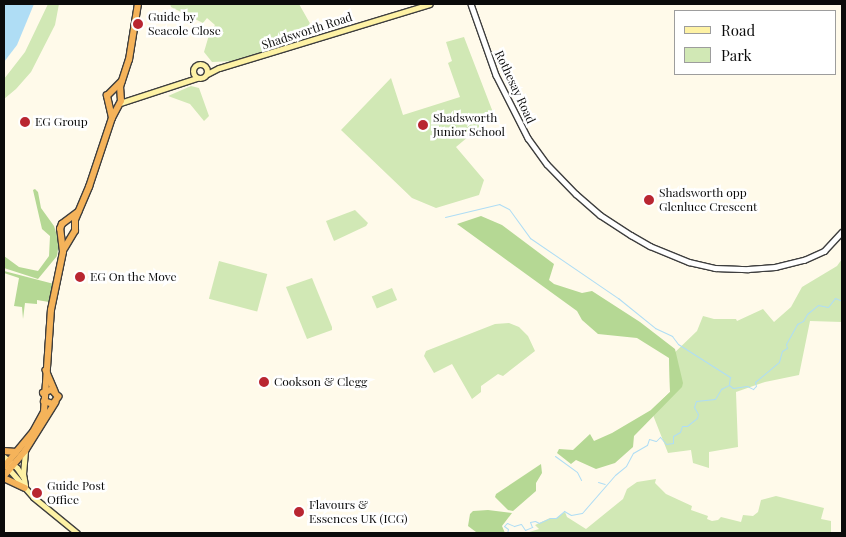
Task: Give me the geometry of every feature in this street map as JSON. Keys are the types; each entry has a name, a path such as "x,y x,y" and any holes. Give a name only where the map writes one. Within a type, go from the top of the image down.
{"highway":[{"path":"25,488 4,477 7,464 41,419 51,310 63,252 75,232 74,225 78,212 119,103 122,80 130,60 138,4"},
{"path":"112,118 106,98 122,80"},
{"path":"110,92 114,91 119,94"},
{"path":"109,104 115,106 119,103"},
{"path":"63,252 61,226 78,212"},
{"path":"66,222 74,225"},
{"path":"61,233 65,236 71,236"},
{"path":"7,464 25,451 58,397 45,369"},
{"path":"44,393 50,390 55,391"},
{"path":"44,401 49,404 55,403"},
{"path":"4,451 16,452"}],"main road":[{"name":"Shadsworth Road","path":"119,103 181,82 202,78 219,68 430,4"},
{"name":"Shadsworth Road","path":"193,68 198,64 219,68"},
{"path":"204,65 207,74"},
{"path":"193,68 194,75 197,78"},
{"path":"181,82 193,68"},
{"path":"119,94 134,98"},
{"path":"25,451 23,477 25,488"},
{"path":"7,464 23,477"},
{"path":"7,464 25,488 77,533"}],"street":[{"name":"Rothesay Road","path":"471,4 496,75 528,138 563,181 600,215 624,231 650,246 689,262 715,268 748,269 775,267 804,260 824,251 842,232"}],"green space":[{"path":"48,4 59,4 55,25 31,72 4,99 4,79 25,52"},
{"path":"170,4 299,4 316,34 234,61 212,62 204,52 209,35 215,25 207,18 203,23 171,7"},
{"name":"Shadsworth Junior School","path":"464,37 494,115 456,147 484,180 479,195 436,208 412,198 341,130 391,78 403,115 460,97 448,63 452,61 446,42"},
{"path":"191,86 199,88 209,116 204,121 190,104 168,96"},
{"path":"35,189 38,192 41,208 54,226 59,242 57,256 38,279 4,268 4,256 19,267 38,271 49,256 50,236 42,229 33,190"},
{"path":"355,210 368,223 366,226 334,241 326,221"},
{"path":"481,216 502,225 554,264 549,280 554,284 582,293 592,291 640,322 675,349 683,383 682,387 634,436 633,447 615,463 596,469 576,460 571,464 557,453 559,449 573,450 590,434 594,441 612,433 651,410 670,392 669,358 637,338 598,334 582,320 577,311 457,224"},
{"path":"842,259 842,322 810,321 799,375 765,382 736,392 738,447 709,452 709,468 693,463 691,450 668,453 651,410 670,392 669,358 697,331 703,316 714,319 736,319 737,321 763,309 774,322 791,307 802,287 837,266"},
{"path":"219,261 267,274 257,312 209,299"},
{"path":"4,271 54,284 49,302 37,300 37,304 25,303 23,319 22,307 14,306 19,278 4,273"},
{"path":"312,278 332,330 307,339 286,287"},
{"path":"392,288 397,300 377,309 372,297"},
{"path":"509,323 519,327 528,336 535,351 503,376 498,374 481,386 481,392 472,399 452,364 434,373 424,356 426,351 495,324"},
{"path":"541,464 542,473 536,483 536,491 513,511 508,510 495,497 496,494"},
{"path":"656,479 655,483 666,494 692,506 691,510 708,516 707,519 712,521 718,520 721,517 741,522 743,515 753,516 758,512 761,500 776,496 824,508 821,519 831,521 831,533 526,533 539,529 535,525 550,518 555,519 565,512 567,517 586,529 623,499 627,489 637,482"},
{"path":"488,510 512,513 502,526 505,533 476,532 468,526 470,514 473,511"}],"water":[{"path":"4,4 34,4 17,45 4,62"}],"waterway":[{"path":"445,217 499,204 509,209 530,238 618,298 655,328 672,336 678,344 730,377 729,384"},
{"path":"507,533 508,529 504,526 507,523 514,526 521,524 525,530 532,527 530,522 535,521 539,523 550,518 556,518 564,511 571,515 582,513 615,475 626,466 633,453 647,445 649,439 656,441 660,437 666,444 673,443 673,436 680,432 682,426 687,426 697,418 698,414 694,407 696,401 715,399 721,389 729,385 733,388 747,386 753,389 756,386 755,382 779,362 782,351 787,348 786,344 797,324 803,321 807,314 818,305 828,307 835,298 842,301"},
{"path":"555,456 577,472 581,480"},
{"path":"598,482 605,484"}],"place":[{"name":"Guide by Seacole Close","path":"138,24"},
{"name":"EG Group","path":"25,122"},
{"name":"Shadsworth Junior School","path":"423,125"},
{"name":"Shadsworth opp Glenluce Crescent","path":"649,200"},
{"name":"EG On the Move","path":"80,277"},
{"name":"Cookson & Clegg","path":"264,382"},
{"name":"Guide Post Office","path":"37,493"},
{"name":"Flavours & Essences UK (ICG)","path":"299,512"}]}
